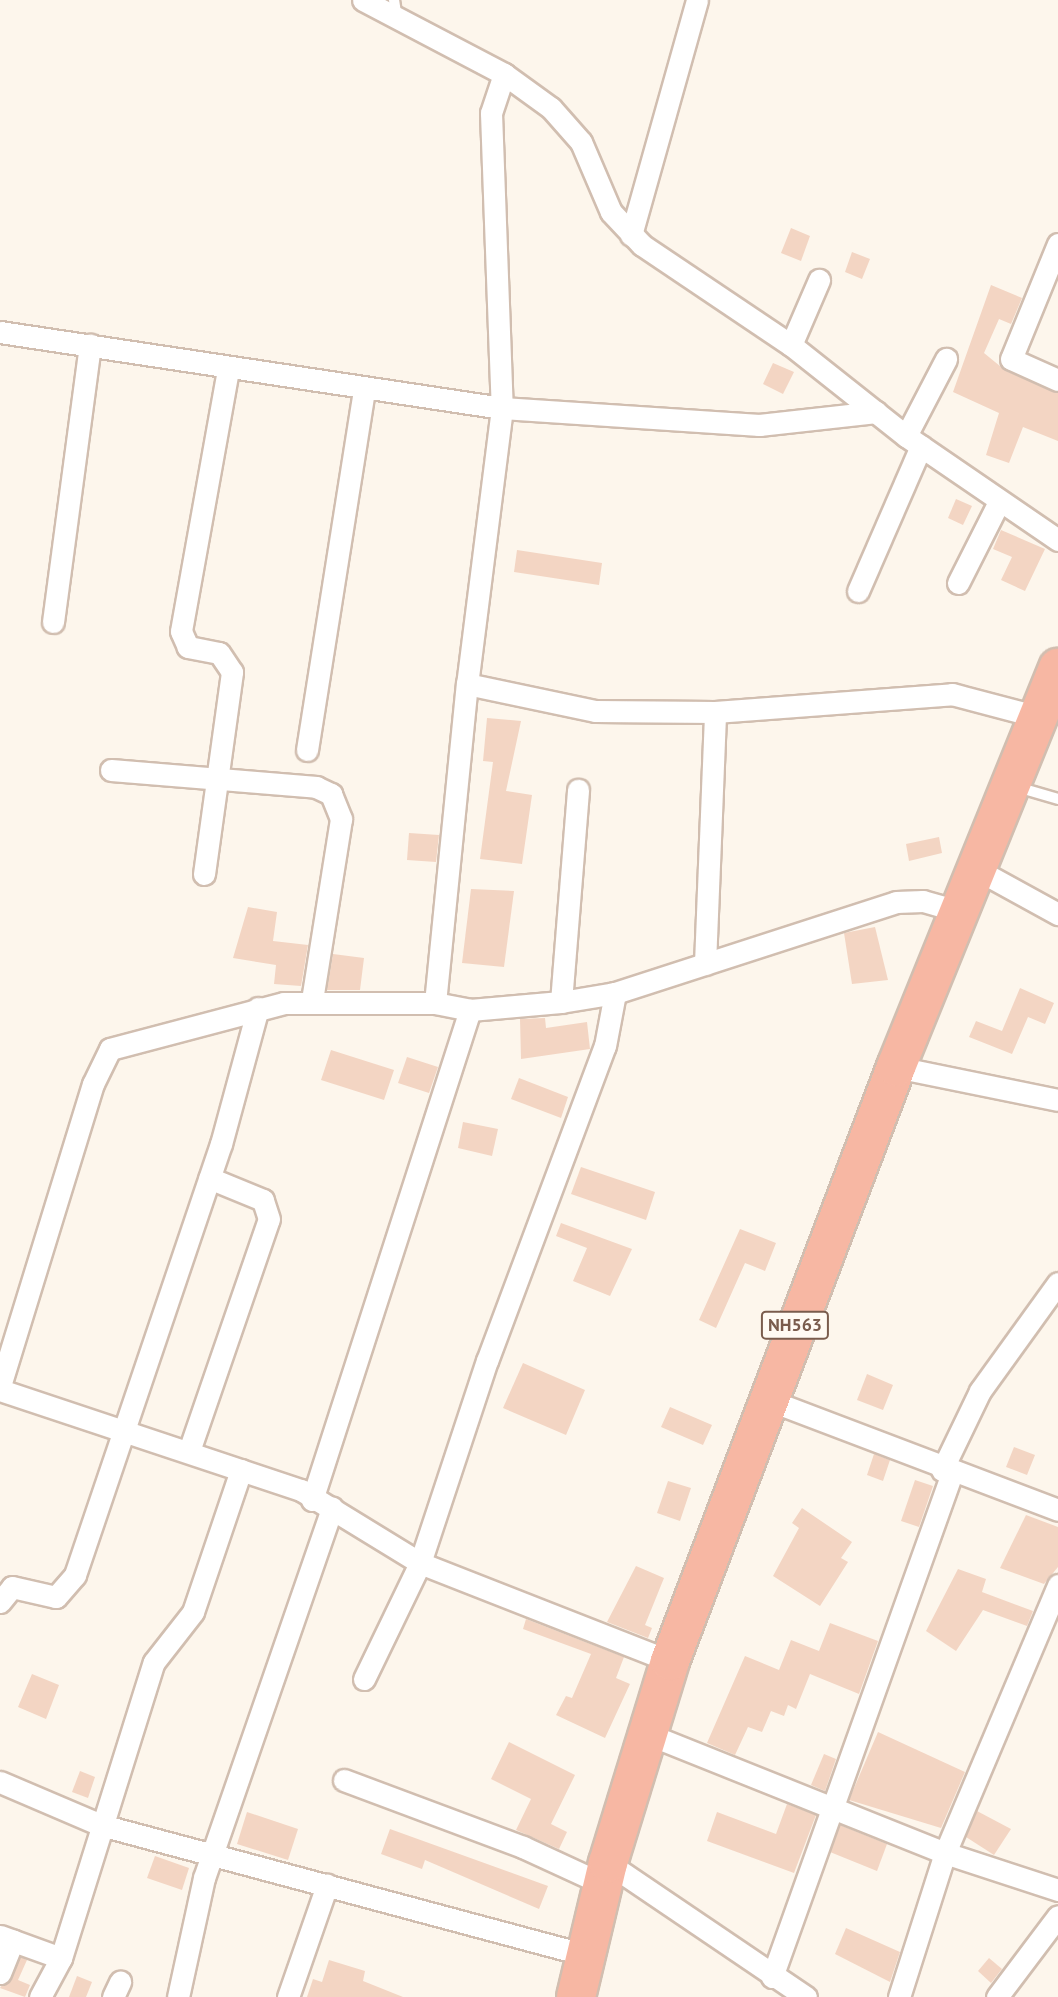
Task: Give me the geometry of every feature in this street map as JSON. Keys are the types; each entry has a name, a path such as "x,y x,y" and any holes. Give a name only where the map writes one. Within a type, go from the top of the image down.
{"highway":[{"name":"NH563","path":"576,1997 605,1874 650,1734 670,1661 766,1399 896,1067 1058,668"}],"street":[{"path":"363,0 396,10 504,74 569,126 611,212 631,235 791,345 914,441 999,502 1058,540"},
{"path":"631,235 697,0"},
{"path":"435,1003 467,684 502,408 491,113 504,74"},
{"path":"1058,244 1012,359 1058,380"},
{"path":"791,345 819,280"},
{"path":"0,332 90,344 364,390 502,408 759,425 876,412"},
{"path":"52,622 90,344"},
{"path":"858,591 946,359"},
{"path":"204,874 230,663 219,653 188,648 181,631 228,369"},
{"path":"307,750 364,390"},
{"path":"958,583 999,502"},
{"path":"467,684 595,711 715,712 952,695 1039,717"},
{"path":"705,964 715,712"},
{"path":"111,771 316,787 339,806 312,1000"},
{"path":"561,1002 578,789"},
{"path":"976,869 1058,914"},
{"path":"670,1661 420,1563 322,1504 241,1470 124,1426 0,1388 100,1064 110,1049 129,1041 258,1008 312,1000 435,1003 470,1010 561,1002 614,993 907,900 959,911"},
{"path":"364,1679 420,1563 487,1361 605,1046 614,993"},
{"path":"0,1602 12,1587 56,1597 70,1585 209,1178 258,1008"},
{"path":"178,1997 213,1852 322,1504 470,1010"},
{"path":"896,1067 1058,1100"},
{"path":"188,1451 269,1219 263,1200 209,1178"},
{"path":"772,1977 947,1471 980,1391 1058,1283"},
{"path":"766,1399 947,1471 1058,1510"},
{"path":"40,1997 61,1958 154,1662 193,1612 241,1470"},
{"path":"899,1997 945,1853 1058,1585"},
{"path":"650,1734 945,1853 1058,1890"},
{"path":"344,1780 605,1874 806,1997"},
{"path":"0,1782 101,1825 213,1852 586,1955"},
{"path":"288,1997 327,1885"},
{"path":"998,1997 1058,1916"},
{"path":"0,1973 7,1938 61,1958"}],"lane":[{"path":"1011,785 1058,800"}],"building":[{"path":"791,228 810,236 801,261 781,253"},
{"path":"852,252 870,259 862,279 845,272"},
{"path":"991,285 1022,298 1011,324 999,319 984,353 1006,371 1058,393 1058,441 1023,427 1009,463 986,455 999,413 953,392"},
{"path":"773,363 794,372 783,394 763,384"},
{"path":"956,499 972,506 963,525 948,518"},
{"path":"1001,530 1045,549 1025,591 1001,580 1012,557 993,549"},
{"path":"517,550 602,563 599,585 514,572"},
{"path":"487,718 521,721 506,791 532,795 522,864 480,859 493,762 483,761"},
{"path":"409,833 439,835 436,862 407,860"},
{"path":"939,837 942,853 909,861 906,844"},
{"path":"471,889 514,891 504,967 462,963"},
{"path":"248,907 277,912 273,941 308,945 301,986 274,984 276,965 233,958"},
{"path":"875,927 888,980 852,984 844,933"},
{"path":"333,954 364,958 360,990 327,990"},
{"path":"1020,988 1054,1003 1045,1024 1028,1017 1012,1054 969,1037 976,1021 1002,1031"},
{"path":"545,1018 546,1028 587,1022 590,1049 521,1059 520,1019"},
{"path":"331,1050 394,1070 384,1100 321,1080"},
{"path":"407,1057 438,1067 429,1093 398,1083"},
{"path":"519,1078 568,1097 561,1118 511,1099"},
{"path":"463,1122 498,1129 492,1156 458,1148"},
{"path":"581,1167 655,1192 646,1220 571,1194"},
{"path":"561,1223 632,1249 610,1296 573,1281 587,1248 556,1236"},
{"path":"740,1229 776,1243 765,1271 745,1263 716,1328 699,1320"},
{"path":"523,1363 585,1390 566,1435 503,1408"},
{"path":"867,1374 893,1385 883,1410 857,1400"},
{"path":"670,1407 712,1425 703,1445 661,1427"},
{"path":"1014,1447 1035,1455 1027,1475 1006,1467"},
{"path":"874,1454 890,1460 883,1481 867,1475"},
{"path":"915,1480 933,1486 919,1527 901,1521"},
{"path":"668,1481 691,1488 680,1521 657,1513"},
{"path":"802,1508 852,1542 841,1558 848,1562 820,1606 773,1576 799,1528 792,1523"},
{"path":"1026,1515 1058,1527 1058,1567 1044,1584 1000,1568"},
{"path":"636,1566 664,1578 645,1625 652,1628 648,1638 607,1622"},
{"path":"958,1569 986,1579 982,1592 1033,1611 1027,1626 983,1610 956,1651 926,1631"},
{"path":"526,1619 624,1657 616,1678 630,1684 605,1738 556,1715 566,1696 572,1698 591,1654 523,1629"},
{"path":"830,1623 878,1641 859,1694 810,1674 796,1709 788,1705 784,1716 771,1711 762,1732 748,1727 735,1755 707,1743 745,1656 779,1670 791,1640 819,1651"},
{"path":"32,1674 59,1685 46,1719 18,1707"},
{"path":"878,1732 965,1772 941,1828 849,1800"},
{"path":"509,1742 575,1775 551,1824 567,1832 559,1849 516,1830 531,1799 491,1779"},
{"path":"824,1754 836,1759 825,1791 811,1785"},
{"path":"80,1771 95,1777 88,1798 72,1792"},
{"path":"787,1804 816,1815 794,1873 707,1841 717,1812 776,1834"},
{"path":"977,1811 1011,1829 994,1855 966,1837"},
{"path":"247,1812 298,1829 288,1860 237,1844"},
{"path":"840,1825 887,1844 877,1871 830,1852"},
{"path":"390,1829 548,1886 539,1909 425,1860 422,1869 381,1854"},
{"path":"155,1856 189,1868 182,1890 147,1878"},
{"path":"846,1928 900,1952 890,1982 835,1954"},
{"path":"21,1957 27,1960 18,1980 30,1985 25,1997 0,1988"},
{"path":"989,1958 1002,1969 991,1983 978,1971"},
{"path":"329,1960 365,1971 363,1981 403,1997 307,1997 313,1979 322,1982"},
{"path":"77,1976 92,1982 86,1997 69,1997"}]}
